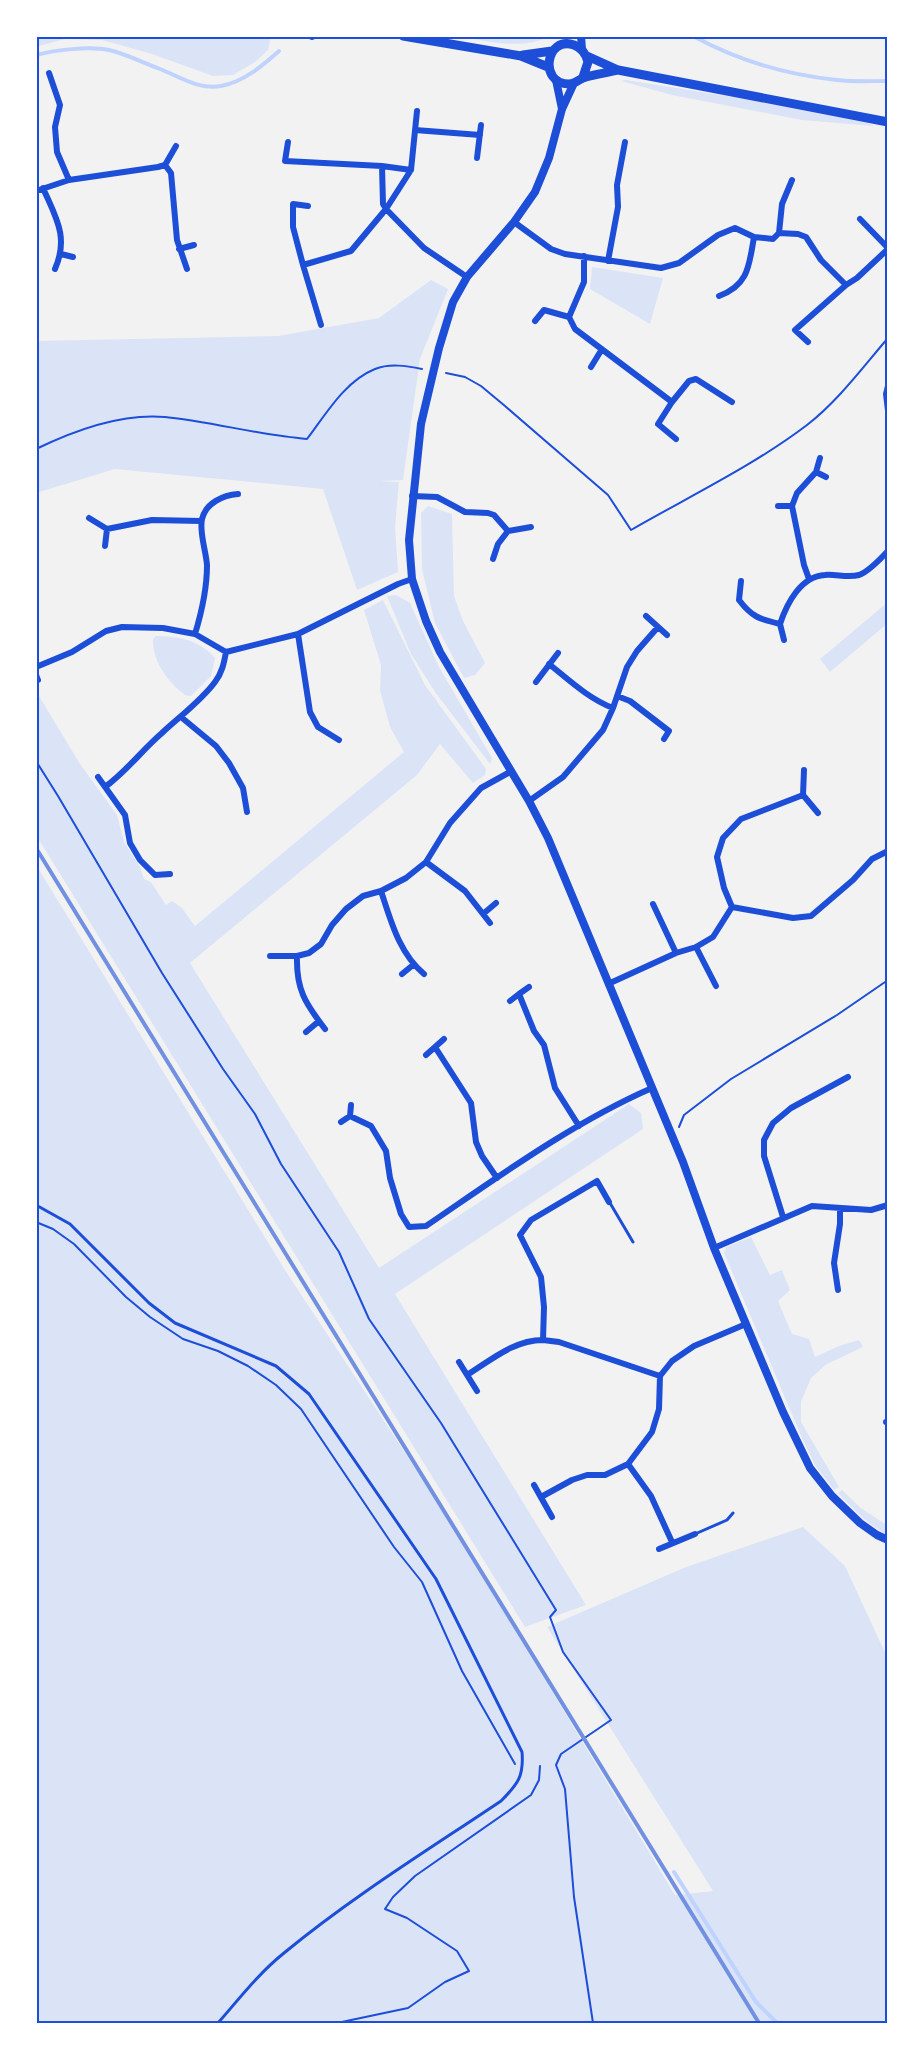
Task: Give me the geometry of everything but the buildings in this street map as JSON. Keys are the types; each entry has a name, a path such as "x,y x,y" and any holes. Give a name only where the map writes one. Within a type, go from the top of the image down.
{"main road":[{"path":"403,36 521,56 548,67 556,80 562,83 574,83 583,77 618,70"},
{"path":"521,56 570,44 618,70 888,122"},
{"path":"548,67 549,56 556,48"},
{"path":"583,77 588,67 584,53"}],"street":[{"path":"556,48 567,36"},
{"path":"581,36 584,53"},
{"path":"49,73 60,105 55,127 57,152 69,180"},
{"path":"556,80 562,108"},
{"path":"574,83 562,108 549,158 535,192 514,222 467,277 453,302 439,348 421,424 409,540 412,579 426,621 440,652 529,801 551,845 683,1162 714,1248 783,1412 810,1468 832,1496 860,1523 888,1540"},
{"path":"303,265 351,251 386,209 411,170 417,111"},
{"path":"477,158 481,125"},
{"path":"415,130 480,135"},
{"path":"285,169 288,142"},
{"path":"608,261 618,207 617,184 625,142"},
{"path":"36,191 69,180 165,165 176,146"},
{"path":"285,161 382,166 411,170"},
{"path":"165,165 171,173 179,249 187,270"},
{"path":"382,166 383,204 386,209 424,248 467,277"},
{"path":"514,222 551,249 608,261 661,268 679,263 718,235 735,228 754,237 773,239 779,233 783,204 792,180"},
{"path":"43,188 61,230 62,254 55,270"},
{"path":"308,206 293,204 293,227 321,325"},
{"path":"808,342 795,330 888,249 860,219"},
{"path":"779,233 806,237 821,260 846,285"},
{"path":"719,296 729,293 738,286 749,269 754,237"},
{"path":"179,249 194,245"},
{"path":"62,254 73,257"},
{"path":"569,317 584,282 584,256"},
{"path":"535,321 544,310 569,317 575,329 672,402"},
{"path":"591,367 602,349"},
{"path":"650,426 658,424 689,381 696,379 732,402"},
{"path":"888,386 886,394 888,411"},
{"path":"658,424 676,440"},
{"path":"809,579 792,506 797,493 816,472 820,458"},
{"path":"816,472 826,477"},
{"path":"195,634 203,607 206,585 207,565 201,521 205,512 217,500 228,494 238,494"},
{"path":"412,496 437,497 465,512 494,515 508,531"},
{"path":"778,506 792,506"},
{"path":"89,518 107,530 152,520 201,521"},
{"path":"493,559 498,544 508,531 531,527"},
{"path":"105,546 107,530"},
{"path":"784,640 780,624 786,606 809,579 823,574 858,575 888,551"},
{"path":"36,667 72,652 106,631 122,627 163,628 195,634 226,652 298,634 412,579"},
{"path":"741,581 739,600 750,615 780,624"},
{"path":"646,616 667,635"},
{"path":"529,801 563,777 603,730 627,667 637,651 658,627"},
{"path":"298,634 310,712 318,727 339,740"},
{"path":"105,787 120,776 160,734 214,684 220,674 226,652"},
{"path":"536,682 558,652"},
{"path":"549,664 583,691 613,708"},
{"path":"617,696 630,701 669,731 664,739"},
{"path":"180,717 216,746 229,763 243,788 247,812"},
{"path":"804,770 803,795 818,813"},
{"path":"270,956 297,956 309,953 321,944 332,925 346,909 363,896 381,891 405,878 426,862 450,823 481,788 510,772"},
{"path":"98,777 125,814 130,843 140,860 155,875 170,874"},
{"path":"732,907 724,888 717,856 723,838 741,819 803,795"},
{"path":"732,907 793,918 811,916 853,880 872,859 888,851"},
{"path":"426,862 465,891 490,923"},
{"path":"381,891 396,936 413,964 424,974"},
{"path":"483,914 496,903"},
{"path":"653,904 675,953"},
{"path":"608,984 675,953 696,947 713,937 732,907"},
{"path":"696,947 716,986"},
{"path":"297,956 296,976 303,997 325,1029"},
{"path":"402,974 413,964"},
{"path":"510,1001 529,987"},
{"path":"519,994 534,1031 544,1045 555,1088 579,1126"},
{"path":"306,1032 319,1021"},
{"path":"426,1055 444,1039"},
{"path":"435,1047 471,1103 476,1142 482,1156 497,1178"},
{"path":"783,1217 764,1156 764,1140 773,1123 791,1108 848,1077"},
{"path":"350,1116 371,1126 386,1151 390,1178 401,1214 409,1227 426,1226 579,1126 618,1103 652,1088"},
{"path":"350,1116 351,1105"},
{"path":"340,1122 350,1116"},
{"path":"543,1340 544,1307 541,1277 520,1235 531,1220 597,1181 609,1202"},
{"path":"714,1248 812,1206 871,1210 888,1205"},
{"path":"838,1290 834,1263 840,1208"},
{"path":"541,1497 572,1480 587,1475 605,1475 628,1464 652,1432 659,1409 660,1376 672,1361 694,1346 746,1324"},
{"path":"467,1375 511,1347 530,1340 543,1340 559,1342 660,1376"},
{"path":"459,1362 477,1391"},
{"path":"628,1464 651,1496 672,1542"},
{"path":"534,1485 552,1517"},
{"path":"659,1549 695,1534"}],"lane":[{"path":"609,1202 633,1242"},
{"path":"36,1205 70,1224 149,1303 175,1323 276,1366 309,1394 436,1579 522,1752 523,1765 516,1786 501,1801 340,1910 283,1954 256,1979 218,2023"},
{"path":"695,1534 727,1520 733,1513"}],"path":[{"path":"446,373 473,381 505,406 608,495 631,530 727,476 809,424 832,402 888,338"},
{"path":"36,449 80,430 130,418 163,417 307,439 342,394 359,379 377,368 402,365 422,369"},
{"path":"36,761 162,973 223,1069 255,1114 281,1164 339,1252 369,1318 441,1423 556,1610 550,1617 563,1652 611,1720 561,1754 556,1765 565,1789 574,1897 593,2023"},
{"path":"679,1128 684,1115 731,1079 837,1015 888,980"},
{"path":"36,1222 53,1229 74,1244 126,1297 150,1317 183,1339 218,1351 248,1366 276,1385 301,1409 394,1547 422,1582 462,1671 515,1764"},
{"path":"337,2023 408,2008 445,1982 469,1971 457,1951 407,1918 386,1908 393,1897 415,1876 531,1795 539,1780 540,1766"}],"shaded area":[{"path":"36,36 271,36 268,50 255,62 233,75 213,76 152,54 102,40 65,39 36,47"},
{"path":"457,36 550,36 539,41 504,44"},
{"path":"621,81 746,99 874,126 802,120 672,95"},
{"path":"592,267 663,278 650,324 590,289"},
{"path":"431,280 448,289 420,359 403,480 380,481 399,482 395,527 398,572 357,590 323,489 115,469 36,493 36,341 278,336 379,318"},
{"path":"428,506 452,514 454,596 463,621 485,663 475,675 464,678 435,623 422,569 421,513"},
{"path":"396,595 410,603 439,667 492,758 490,764 435,692 411,654 387,596"},
{"path":"383,600 425,685 486,769 485,775 473,783 440,744 417,775 190,963 379,1268 629,1104 641,1113 643,1129 395,1294 586,1605 525,1627 36,835 36,691 80,764 117,815 124,842 140,867 144,879 151,882 166,905 172,901 182,908 195,926 404,752 390,727 380,690 381,665 364,610"},
{"path":"888,602 888,623 830,672 820,659"},
{"path":"156,636 188,640 203,647 215,658 211,676 191,696 179,690 162,670 153,647 153,639"},
{"path":"36,865 285,1270 440,1506 675,1895 713,1891 547,1627 686,1567 803,1527 845,1566 888,1659 888,2023 36,2023"},
{"path":"751,1237 770,1275 782,1270 790,1290 778,1301 792,1334 809,1339 815,1357 859,1340 863,1347 827,1364 811,1378 801,1402 801,1422 839,1487 834,1490 815,1465 802,1438 724,1253 726,1247"},
{"path":"842,1490 861,1508 888,1526 888,1535 855,1511 838,1493"}],"waterway":[{"path":"693,36 745,59 782,70 837,80 888,81"},
{"path":"36,55 72,49 109,50 190,82 213,87 238,81 279,51"},
{"path":"674,1872 756,2002 777,2023"}],"railway":[{"path":"36,848 759,2023"}]}
